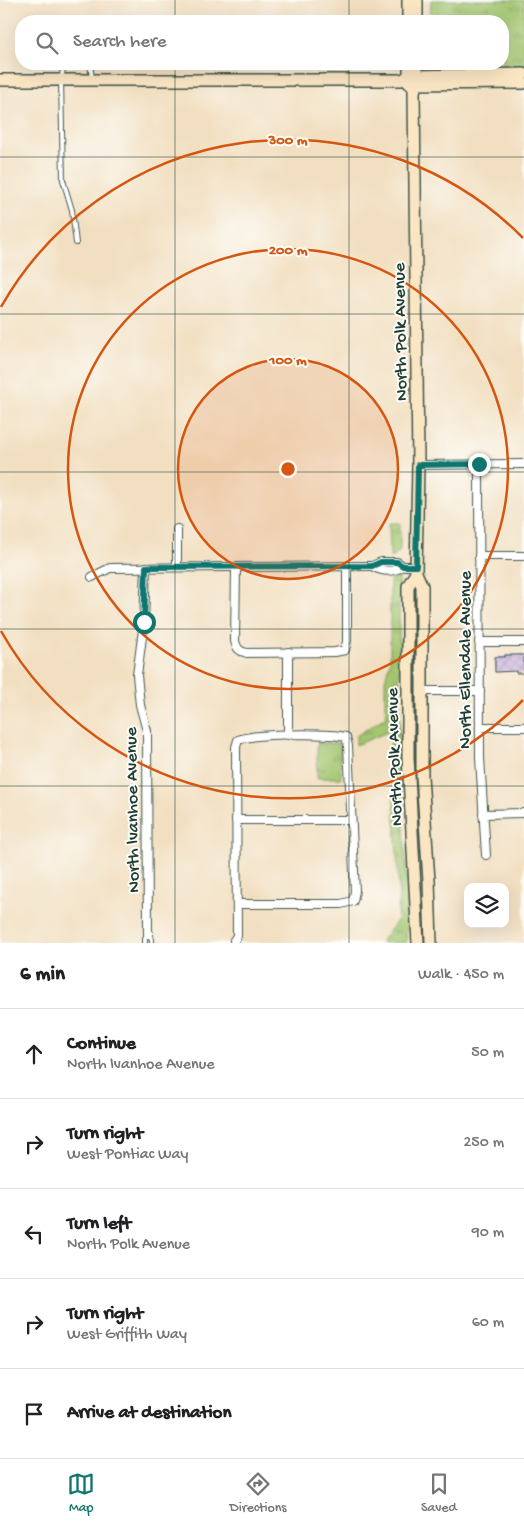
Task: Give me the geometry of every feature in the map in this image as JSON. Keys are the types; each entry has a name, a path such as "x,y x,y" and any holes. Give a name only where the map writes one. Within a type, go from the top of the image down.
{"main road":[{"path":"408,0 408,15"},
{"path":"417,0 417,15"},
{"name":"North Polk Avenue","path":"410,70 412,82 418,465 416,570 422,586 422,776 431,943"},
{"name":"North Polk Avenue","path":"412,82 415,70"},
{"path":"412,82 524,74"},
{"path":"0,80 524,84"},
{"name":"North Polk Avenue","path":"416,570 408,586 408,738 418,943"}],"street":[{"name":"North Ellendale Avenue","path":"479,464 480,773 486,855"},
{"path":"418,465 524,464"},
{"path":"177,529 177,567"},
{"path":"479,556 524,556"},
{"path":"92,577 110,568 146,567 372,566 381,562 397,562 416,570"},
{"path":"236,567 235,641 238,650 246,653 335,652 345,650 347,641 347,566"},
{"name":"North lvanhoe Avenue","path":"146,567 144,622 138,674 140,705 147,731 148,934"},
{"path":"479,642 524,642"},
{"path":"288,652 288,735"},
{"path":"422,691 480,691"},
{"path":"481,728 524,727"},
{"path":"237,904 340,904 353,901 355,891 346,737 337,735 246,736 238,740 236,747 236,820 237,904 238,941"},
{"path":"483,814 524,814"},
{"path":"236,820 351,820"}],"lane":[{"path":"63,70 61,80 64,180 72,210 76,243"},
{"path":"92,70 92,80"},
{"name":"North lvanhoe Avenue","path":"145,943 145,938 148,934 152,939 152,943"}],"green space":[{"path":"431,0 524,0 524,67 509,67 509,15 430,15"},
{"path":"389,523 400,523 400,551 390,558"},
{"path":"390,575 399,579 400,761 408,896 406,943 380,943 397,921 399,892 390,731 356,745 356,736 387,716 385,680 390,660"},
{"path":"317,743 337,743 340,748 341,778 317,778"}],"building":[{"path":"505,655 524,655 524,673 516,673 516,671 495,672 495,657 505,657"}],"route":[{"path":"144,622 146,567 372,566 381,562 397,562 403,566 416,566 418,465 479,464"}]}
